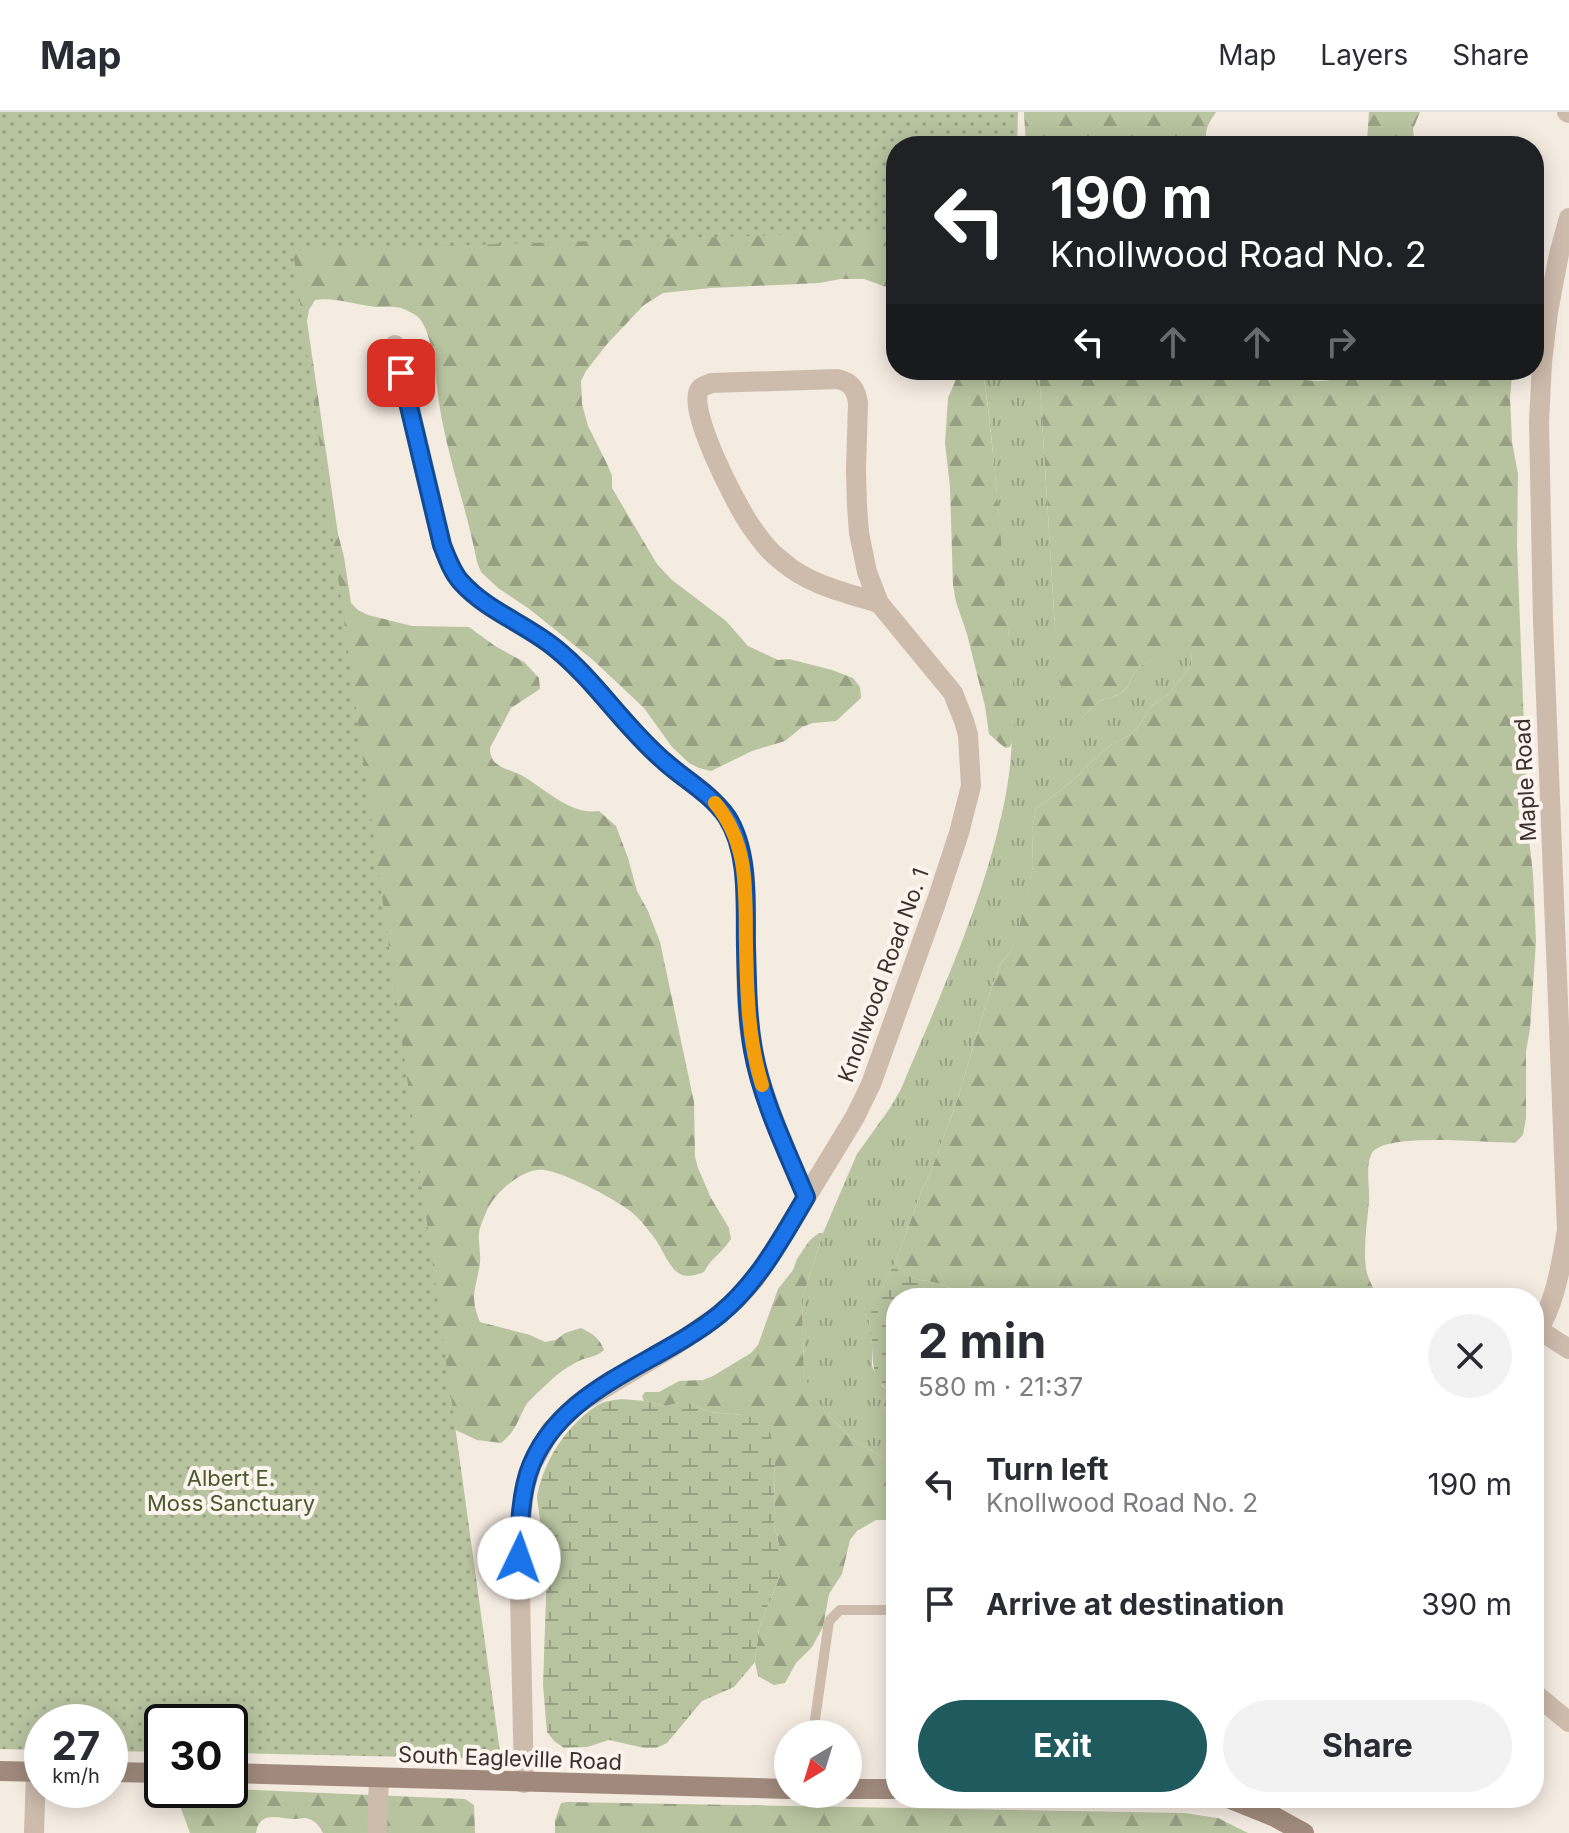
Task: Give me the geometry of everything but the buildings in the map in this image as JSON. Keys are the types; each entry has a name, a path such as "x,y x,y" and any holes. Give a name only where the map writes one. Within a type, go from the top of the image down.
{"main road":[{"path":"0,1771 24,1772"},
{"name":"South Eagleville Road","path":"248,1774 774,1789"},
{"path":"862,1789 886,1789"},
{"path":"1253,1808 1304,1833"}],"street":[{"name":"Maple Road","path":"1544,345 1559,254 1569,218"},
{"path":"395,345 442,545 460,581 475,595 575,664 648,746 697,786 727,817 738,845 746,891 748,1008 753,1052 769,1109 806,1197"},
{"name":"Knollwood Road No. 1","path":"524,1783 519,1545 524,1490 532,1464 551,1430 576,1405 671,1348 717,1316 755,1279 855,1117 871,1084 945,875 971,786 968,735 953,693 879,603 867,572 859,533 856,470 858,403 852,386 837,379 711,383 700,389 698,397 707,437 736,502 764,544 798,574 879,603"},
{"name":"Maple Road","path":"1541,380 1539,422 1543,621 1567,1230 1558,1280 1544,1314"},
{"path":"1544,1338 1569,1349"},
{"path":"1544,1701 1569,1722"},
{"path":"377,1833 379,1778"},
{"path":"34,1833 36,1808"}],"lane":[{"path":"815,1720 829,1621 840,1610 886,1610"}],"green space":[{"path":"0,112 886,146 886,287 864,279 841,279 663,293 644,305 607,344 581,381 582,404 588,426 612,476 612,488 657,564 672,580 726,621 748,646 778,660 789,659 832,670 853,678 860,687 861,698 836,721 802,727 785,741 752,751 711,771 689,763 672,747 644,708 593,660 481,572 444,431 429,339 417,316 398,307 330,300 315,300 309,310 307,321 351,603 368,615 412,626 469,627 524,662 539,678 540,689 511,708 490,748 491,756 499,765 521,775 558,800 578,809 599,811 616,826 637,891 660,942 694,1102 698,1168 729,1228 731,1239 704,1272 683,1275 673,1268 636,1216 619,1203 565,1176 544,1170 528,1172 503,1189 491,1203 481,1224 480,1263 474,1299 480,1322 545,1342 581,1328 595,1336 604,1350 575,1363 552,1379 528,1403 514,1429 501,1443 477,1440 364,1387"},
{"name":"Albert E. Moss Sanctuary","path":"0,112 1018,112 1017,136 886,136 886,231 293,251 501,1759 248,1753 248,1704 144,1704 144,1752 128,1751 128,1704 24,1704 24,1750 0,1749"},
{"path":"1024,112 1216,112 1206,136 1025,136"},
{"path":"1369,112 1420,112 1413,129 1414,136 1367,136"},
{"path":"956,380 984,380 1014,689 1013,738 1010,747 1005,748 989,734 985,706 953,585 950,487 945,443 948,398"},
{"path":"984,380 1040,380 1055,628 1083,717 1099,701 1120,694 1140,666 1181,647 1192,653 1191,665 1170,693 1151,706 1131,734 1111,745 1036,809 1032,831 1033,866 1019,933 1001,963 957,1101 896,1261 880,1291 869,1322 872,1366 886,1389 883,1400 886,1459 852,1439 812,1395 804,1375 802,1299 823,1233 857,1154 901,1089 945,984 985,877 1004,804 1012,747 1012,690"},
{"path":"1040,380 1512,380 1512,442 1518,474 1517,545 1528,830 1536,941 1526,1051 1526,1118 1523,1135 1515,1143 1416,1141 1381,1147 1372,1153 1368,1170 1365,1261 1373,1288 950,1288 916,1279 905,1273 896,1261 957,1101 988,997 1001,963 1009,954 1018,933 1033,866 1032,831 1036,809 1111,745 1131,734 1151,706 1170,693 1191,665 1192,653 1181,648 1140,666 1120,694 1099,701 1083,717 1071,718 1064,709 1055,628"},
{"path":"823,1233 802,1299 804,1375 826,1413 852,1439 886,1459 886,1520 876,1520 857,1531 850,1540 842,1574 829,1594 823,1627 785,1683 774,1685 758,1676 755,1662 759,1628 780,1576 780,1549 774,1525 775,1453 743,1415 709,1412 689,1403 666,1406 644,1401 642,1396 645,1392 659,1392 679,1381 703,1380 751,1353 758,1345 778,1289 810,1240"},
{"path":"896,1261 905,1273 916,1279 950,1288 886,1288 886,1388 874,1370 869,1321"},
{"path":"622,1399 666,1406 689,1403 709,1412 754,1418 763,1424 770,1432 775,1453 774,1525 780,1549 780,1576 759,1628 755,1662 734,1687 702,1701 667,1743 656,1748 644,1748 609,1740 587,1747 564,1748 547,1732 543,1685 547,1571 537,1498 544,1471 566,1434 598,1405"},
{"path":"248,1790 465,1799 474,1805 475,1833 323,1833 316,1823 307,1818 271,1817 262,1821 256,1833 190,1833 181,1808 248,1808"},
{"path":"567,1802 1184,1813 1218,1818 1248,1833 555,1833 555,1820 561,1803"}],"slow traffic":[{"path":"715,803 733,830 743,868 749,1024 762,1085"}],"route":[{"path":"401,373 442,545 460,581 475,595 575,664 648,746 697,786 727,817 738,845 746,891 749,1024 753,1052 769,1109 806,1197 755,1279 736,1300 671,1348 589,1395 551,1430 527,1475 519,1558"}]}
